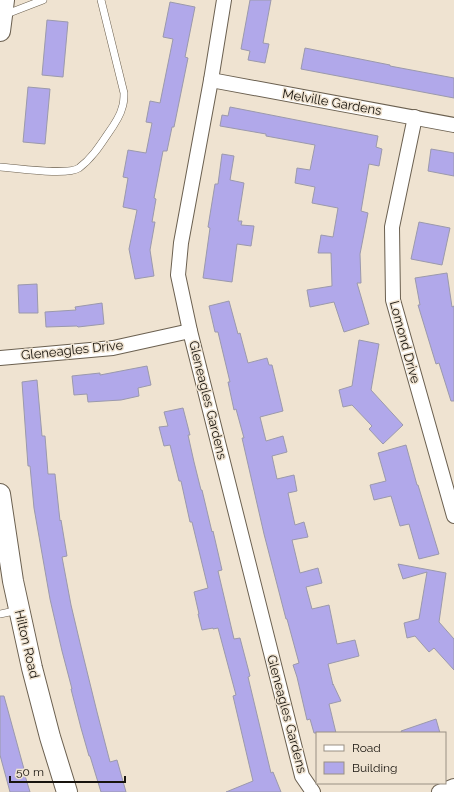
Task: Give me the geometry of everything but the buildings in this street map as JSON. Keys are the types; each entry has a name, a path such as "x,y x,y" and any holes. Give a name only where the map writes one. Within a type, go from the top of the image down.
{"street":[{"name":"Gleneagles Gardens","path":"224,0 181,243 178,275 190,331 302,776 313,792"},
{"name":"Melville Gardens","path":"211,80 454,125"},
{"name":"Lomond Drive","path":"415,117 392,227 393,300 454,516"},
{"name":"Gleneagles Drive","path":"0,358 113,348 190,331"},
{"name":"Hilton Road","path":"0,494 10,582 19,610 50,737 67,792"},
{"path":"439,792 454,786"}],"lane":[{"path":"2,15 43,0"},
{"path":"0,167 52,171 69,171 78,168 94,154 122,110 124,93 101,0"},
{"path":"0,614 19,610"}]}
